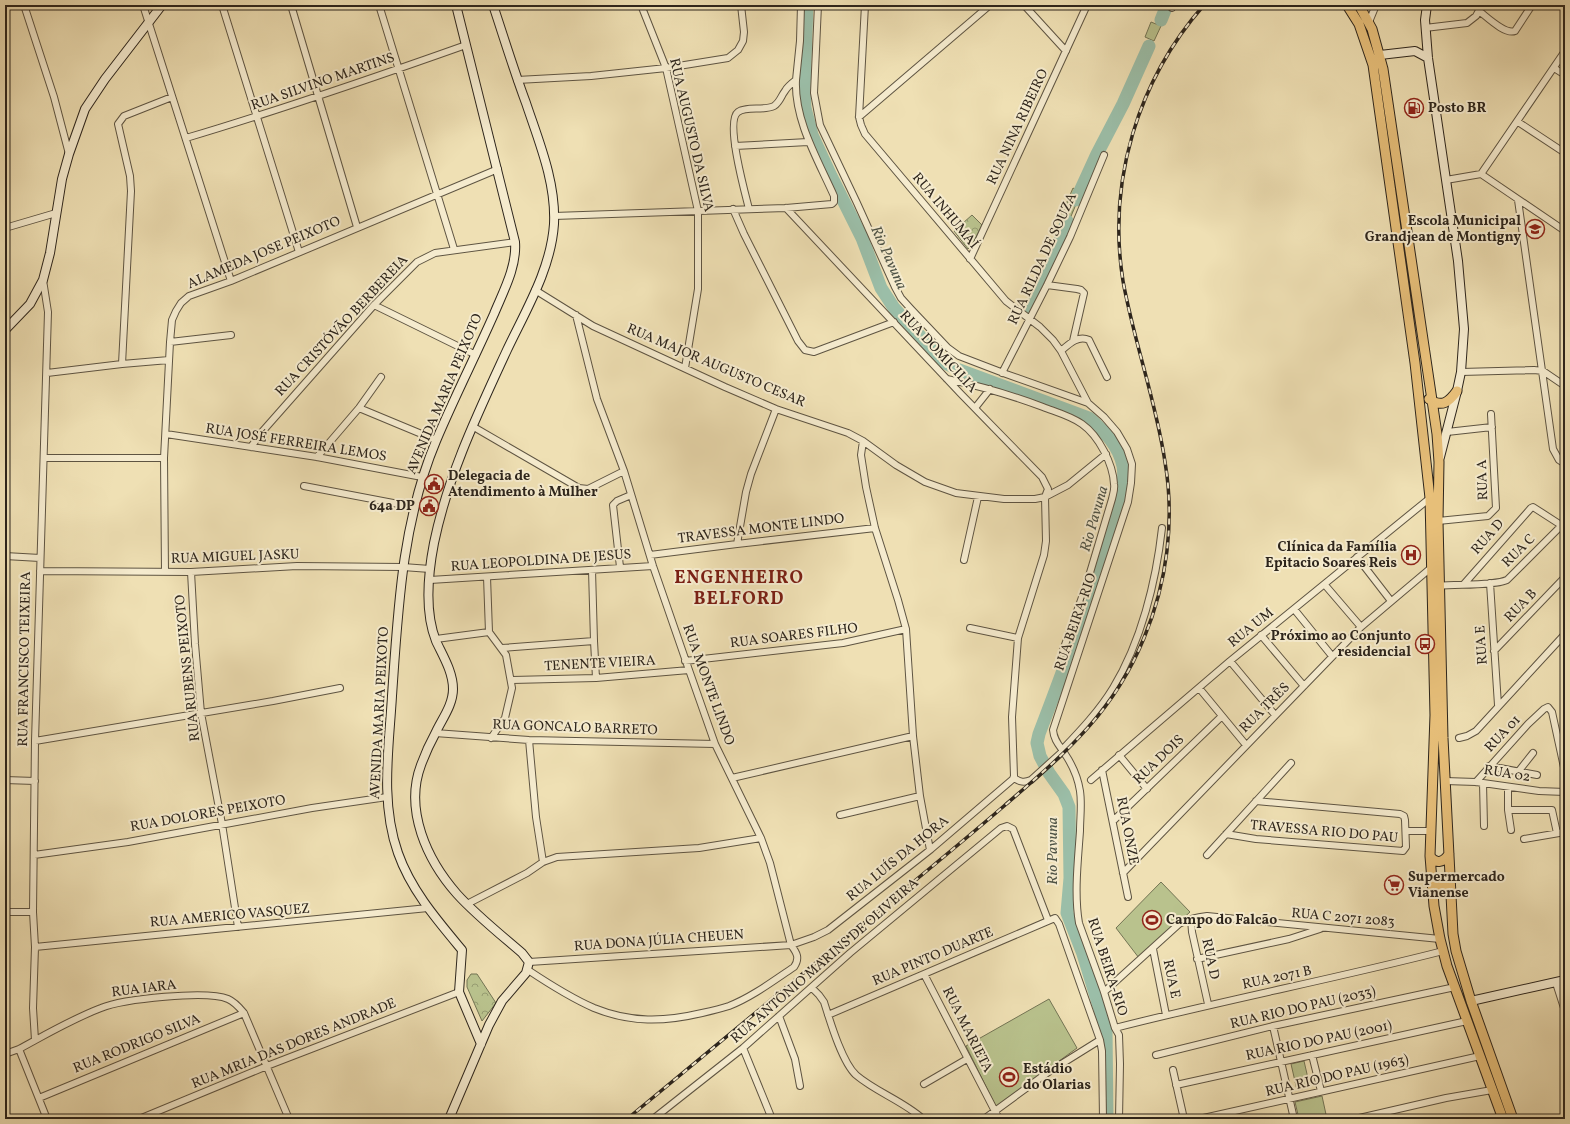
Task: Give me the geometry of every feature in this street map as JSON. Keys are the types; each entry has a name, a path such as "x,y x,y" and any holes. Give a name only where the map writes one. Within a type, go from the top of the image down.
{"main road":[{"path":"5,330 30,304 43,280 48,265 62,179 80,120 91,98 162,5"},
{"name":"AVENIDA MARIA PEIXOTO","path":"456,5 498,169 515,242 515,257 476,355 436,440 422,477 414,507 403,567 390,733 387,797 392,828 404,868 428,908 462,950 459,992"},
{"path":"449,1119 481,1044 502,1001 528,966 522,953 454,891 437,868 425,844 416,813 415,801 417,777 435,733 449,706 453,689 450,670 436,639 430,615 430,569 444,502 472,426 547,261 552,237 554,216 549,175 492,5"},
{"path":"1347,5 1359,24 1373,64 1416,371 1430,498 1435,715 1430,831 1432,892 1443,951 1503,1119"},
{"path":"1359,5 1369,22 1380,55 1433,401 1439,462 1438,521 1445,781 1453,934 1456,951 1471,1001 1513,1119"},
{"path":"1427,5 1425,28 1428,58 1446,180 1463,310 1464,329 1461,372 1439,462"},
{"path":"1415,51 1426,39"},
{"path":"1373,64 1380,55 1415,51 1428,58"},
{"path":"1416,371 1424,394 1433,401 1444,403 1449,401 1457,391"},
{"path":"1430,856 1435,861 1439,862 1443,861 1449,854"},
{"path":"1432,892 1434,888 1441,884 1448,888 1452,893"},
{"path":"1456,990 1471,1001 1565,980"},
{"path":"459,992 481,1044"}],"street":[{"path":"24,5 54,97 69,154"},
{"path":"143,5 231,281"},
{"path":"222,5 299,252"},
{"path":"291,5 357,227"},
{"path":"379,5 438,193 454,250"},
{"name":"RUA AUGUSTO DA SILVA","path":"641,5 666,68 698,210 698,289 685,368"},
{"path":"518,80 591,76 666,68 718,60 734,54 741,45 744,32 741,5"},
{"path":"554,216 786,208 832,204 834,202 834,196 808,142 796,98 801,5"},
{"name":"RUA BEIRA-RIO","path":"818,5 814,93 820,125 901,298 948,348 971,361 1088,403 1104,417 1117,432 1127,449 1132,464 1128,502 1055,720 1053,730 1056,742 1063,750 1078,780 1081,802 1077,915 1115,1028 1119,1035 1119,1119"},
{"name":"RUA INHUMAÍ","path":"865,5 859,117 860,125 865,134 1006,301 1046,332 1061,351 1088,403"},
{"path":"859,117 990,5"},
{"path":"1024,5 1066,51"},
{"name":"RUA NINA RIBEIRO","path":"970,259 1088,5"},
{"path":"1369,22 1376,5"},
{"path":"1425,28 1468,23 1473,20 1482,5"},
{"path":"1479,11 1505,31 1512,32 1515,31 1532,5"},
{"name":"RUA SILVINO MARTINS","path":"186,138 318,97 466,45"},
{"path":"1481,174 1518,122 1565,51"},
{"path":"1554,68 1565,75"},
{"path":"749,209 735,146 733,128 736,114 742,110 770,108 776,105 780,101 785,90 796,80"},
{"path":"122,364 130,176 118,124 124,116 172,98"},
{"path":"1518,122 1565,153"},
{"path":"735,146 808,142"},
{"name":"RUA RILDA DE SOUZA","path":"1002,373 1029,319 1048,286 1104,155"},
{"name":"ALAMEDA JOSE PEIXOTO","path":"166,572 164,458 170,342 172,320 181,303 189,296 231,281 498,169"},
{"path":"1446,180 1481,174 1565,231"},
{"path":"1518,200 1553,449 1559,460 1565,464"},
{"name":"RUA DOMICILIA","path":"786,208 947,379 1042,477 1047,486 1048,489 1045,497 1046,541 1044,555 1018,638 1012,717 1015,773 1013,779"},
{"path":"733,209 798,341 805,350 814,352 894,322"},
{"path":"5,228 56,213"},
{"name":"RUA CRISTÓVÃO BERBEREIA","path":"251,447 261,433 374,305 417,262 435,253 515,242"},
{"name":"RUA FRANCISCO TEIXEIRA","path":"35,1040 32,1008 35,947 33,912 35,741 48,312 43,280"},
{"path":"1048,286 1077,289 1084,293 1073,341"},
{"name":"RUA MAJOR AUGUSTO CESAR","path":"535,290 593,326 776,409 839,429 863,441 925,482 956,493 978,497 1022,499 1045,497 1068,485 1106,454"},
{"path":"374,305 476,355"},
{"name":"RUA MONTE LINDO","path":"528,966 553,986 593,1008 633,1019 658,1021 682,1018 728,1006 760,989 794,967 798,962 798,955 791,945 772,870 761,838 715,744 685,661 653,566 624,471 597,399 576,315"},
{"path":"170,342 231,335"},
{"path":"1061,351 1073,341 1083,338 1089,340 1107,377"},
{"path":"47,373 169,360"},
{"path":"1461,372 1543,371 1565,386"},
{"path":"317,457 359,408 381,377"},
{"path":"947,379 990,389 1063,415 1082,424 1094,436 1106,454 1113,472 1114,485 1112,499 1086,586 1062,653"},
{"path":"975,408 990,389"},
{"path":"359,408 436,440"},
{"path":"737,544 751,474 776,409"},
{"name":"RUA A","path":"1438,521 1488,516 1496,508 1491,414"},
{"path":"472,426 579,488 588,489 624,471"},
{"path":"1447,432 1492,427"},
{"name":"RUA JOSÉ FERREIRA LEMOS","path":"166,434 317,457 422,477"},
{"path":"863,441 861,455 862,468 875,528 906,630 912,736 920,796 930,850"},
{"path":"44,458 164,458"},
{"path":"304,486 414,507"},
{"path":"620,567 613,505 617,501 632,495"},
{"path":"964,560 978,497"},
{"name":"RUA UM","path":"1091,780 1230,661 1430,498"},
{"name":"RUA D","path":"1464,584 1530,508 1533,507 1563,526"},
{"name":"RUA C","path":"1440,586 1502,582 1512,576 1563,526"},
{"name":"TRAVESSA MONTE LINDO","path":"650,555 875,528"},
{"path":"1013,779 1020,782 1026,782 1051,762 1098,709 1113,689 1139,630 1153,586 1159,557 1162,528"},
{"path":"5,556 40,558"},
{"path":"1357,557 1391,601"},
{"name":"RUA MIGUEL JASKU","path":"40,571 191,572 298,566 403,567 430,569"},
{"name":"RUA LEOPOLDINA DE JESUS","path":"430,580 653,566"},
{"name":"RUA TRÊS","path":"1122,873 1161,835 1361,627 1432,567"},
{"path":"592,570 596,678"},
{"name":"RUA RUBENS PEIXOTO","path":"191,572 201,713 222,824 238,927"},
{"path":"487,577 489,632 506,655 512,680 508,710 505,718 491,738"},
{"name":"RUA B","path":"1494,651 1565,577"},
{"name":"RUA E","path":"1490,583 1498,705"},
{"path":"1325,585 1361,627"},
{"path":"1294,609 1332,656"},
{"path":"970,628 1018,638"},
{"name":"RUA SOARES FILHO","path":"685,661 843,643 906,630"},
{"path":"436,639 489,632"},
{"path":"1459,738 1476,731 1498,705 1565,634"},
{"path":"1261,636 1304,686"},
{"path":"502,648 594,641"},
{"path":"1230,661 1275,715"},
{"name":"TENENTE VIEIRA","path":"512,680 596,678 689,670"},
{"path":"35,741 340,688"},
{"path":"1199,688 1246,745"},
{"name":"RUA 01","path":"1480,782 1489,766 1544,709 1549,707 1552,712 1565,772"},
{"name":"RUA DOIS","path":"1113,821 1222,716"},
{"name":"RUA GONCALO BARRETO","path":"435,733 529,740 715,744"},
{"path":"732,778 912,736"},
{"path":"529,740 537,825 543,862"},
{"path":"1518,772 1533,753"},
{"path":"1119,755 1147,789"},
{"path":"1207,855 1291,763"},
{"path":"1489,766 1537,775"},
{"name":"RUA ONZE","path":"1102,770 1128,897"},
{"name":"RUA LUÍS DA HORA","path":"791,945 814,937 828,930 930,850 1013,779"},
{"path":"5,780 35,781"},
{"name":"RUA 02","path":"1445,781 1480,782 1539,792 1565,792"},
{"path":"1480,782 1484,826"},
{"path":"1508,787 1508,810 1511,830"},
{"path":"840,815 920,796"},
{"name":"RUA DOLORES PEIXOTO","path":"34,855 128,842 312,808 387,797"},
{"name":"TRAVESSA RIO DO PAU","path":"1226,834 1256,839 1403,851 1406,848 1404,816 1400,814 1256,801"},
{"path":"1508,810 1552,810 1557,833"},
{"name":"RUA ANTÔNIO MARINS DE OLIVEIRA","path":"653,1119 662,1116 780,1016 850,953 1000,828 1007,826 1012,829 1051,919"},
{"path":"1406,831 1430,831"},
{"path":"1524,839 1565,832"},
{"path":"467,904 527,873 543,862 563,856 699,848 761,838"},
{"name":"RUA AMERICO VASQUEZ","path":"35,947 428,908"},
{"path":"5,912 33,912"},
{"name":"RUA C 2071 2083","path":"1104,992 1179,924 1191,919 1207,916 1440,939"},
{"path":"1051,919 1059,924 1100,1040 1102,1051 1103,1119"},
{"name":"RUA PINTO DUARTE","path":"828,1015 1051,919"},
{"name":"RUA D","path":"1191,919 1197,959 1208,1004"},
{"path":"1197,959 1289,939 1324,928"},
{"name":"RUA DONA JÚLIA CHEUEN","path":"528,966 791,945"},
{"name":"RUA E","path":"1153,948 1166,1015"},
{"name":"RUA 2071 B","path":"1115,1028 1208,1004 1313,982 1443,951"},
{"name":"RUA MARIETA","path":"924,974 994,1112 999,1119"},
{"path":"1556,983 1565,1011"},
{"path":"812,988 824,1002 845,1059 855,1074 923,1119"},
{"name":"RUA RIO DO PAU (2033)","path":"1156,1055 1273,1026 1456,990"},
{"name":"RUA MRIA DAS DORES ANDRADE","path":"139,1119 267,1066 459,992"},
{"name":"RUA IARA","path":"5,1054 102,1007 117,1003 203,995 218,996 228,999 236,1004 244,1013"},
{"path":"244,1013 289,1119"},
{"name":"RUA RODRIGO SILVA","path":"39,1098 244,1013"},
{"path":"780,1016 795,1059 800,1086"},
{"name":"RUA RIO DO PAU (2001)","path":"1176,1085 1467,1021"},
{"path":"1273,1026 1294,1119"},
{"path":"984,1119 1048,1073 1100,1040"},
{"path":"743,1048 772,1119"},
{"path":"18,1049 47,1119"},
{"path":"1312,1055 1321,1091"},
{"name":"RUA RIO DO PAU (1963)","path":"1199,1119 1480,1056"},
{"path":"924,1084 967,1059"},
{"path":"1173,1070 1184,1119"},
{"path":"1355,1119 1492,1090"}],"green space":[{"path":"1151,22 1161,26 1154,41 1145,37"},
{"path":"1073,188 1078,191 1074,200 1077,202 1069,221 1066,219 1064,222 1059,220"},
{"path":"972,215 982,225 972,245 968,249 954,231"},
{"name":"Campo do Falcão","path":"1161,882 1190,912 1139,958 1116,928"},
{"path":"471,974 477,974 496,1003 482,1021 467,987 467,980"},
{"name":"Estádio do Olarias","path":"1049,999 1077,1048 996,1107 966,1046"},
{"path":"1304,1061 1310,1087 1297,1090 1291,1064"},
{"path":"1322,1096 1327,1119 1299,1119 1295,1102"}],"waterway":[{"name":"Rio Pavuna","path":"807,5 804,91 805,108 812,135 862,238 881,288 894,308 945,363 957,369 1089,418 1110,439 1118,452 1123,466 1124,475 1122,493 1111,529 1084,612 1037,743 1040,756 1049,773 1064,794 1069,807 1070,878 1067,913 1083,954 1106,1029 1107,1119"},
{"path":"1161,20 1167,5"},
{"path":"1076,200 1097,154 1123,104 1149,46"},
{"path":"1031,308 1048,272 1067,221"}],"railway":[{"path":"627,1119 963,841 1047,768 1085,731 1102,711 1132,665 1152,617 1158,596 1167,552 1169,507 1168,484 1161,439 1123,281 1119,244 1120,206 1124,170 1133,134 1145,99 1161,66 1181,34 1204,5"}],"place":[{"name":"Posto BR","path":"1414,108"},
{"name":"Escola Municipal Grandjean de Montigny","path":"1535,229"},
{"name":"Delegacia de Atendimento à Mulher","path":"434,484"},
{"name":"64a DP","path":"429,506"},
{"name":"Clínica da Família Epitacio Soares Reis","path":"1411,555"},
{"name":"Próximo ao Conjunto residencial","path":"1425,644"},
{"name":"Supermercado Vianense","path":"1394,885"},
{"name":"Campo do Falcão","path":"1152,920"},
{"name":"Estádio do Olarias","path":"1009,1077"}],"district":[{"name":"ENGENHEIRO BELFORD","path":"739,588"}]}
